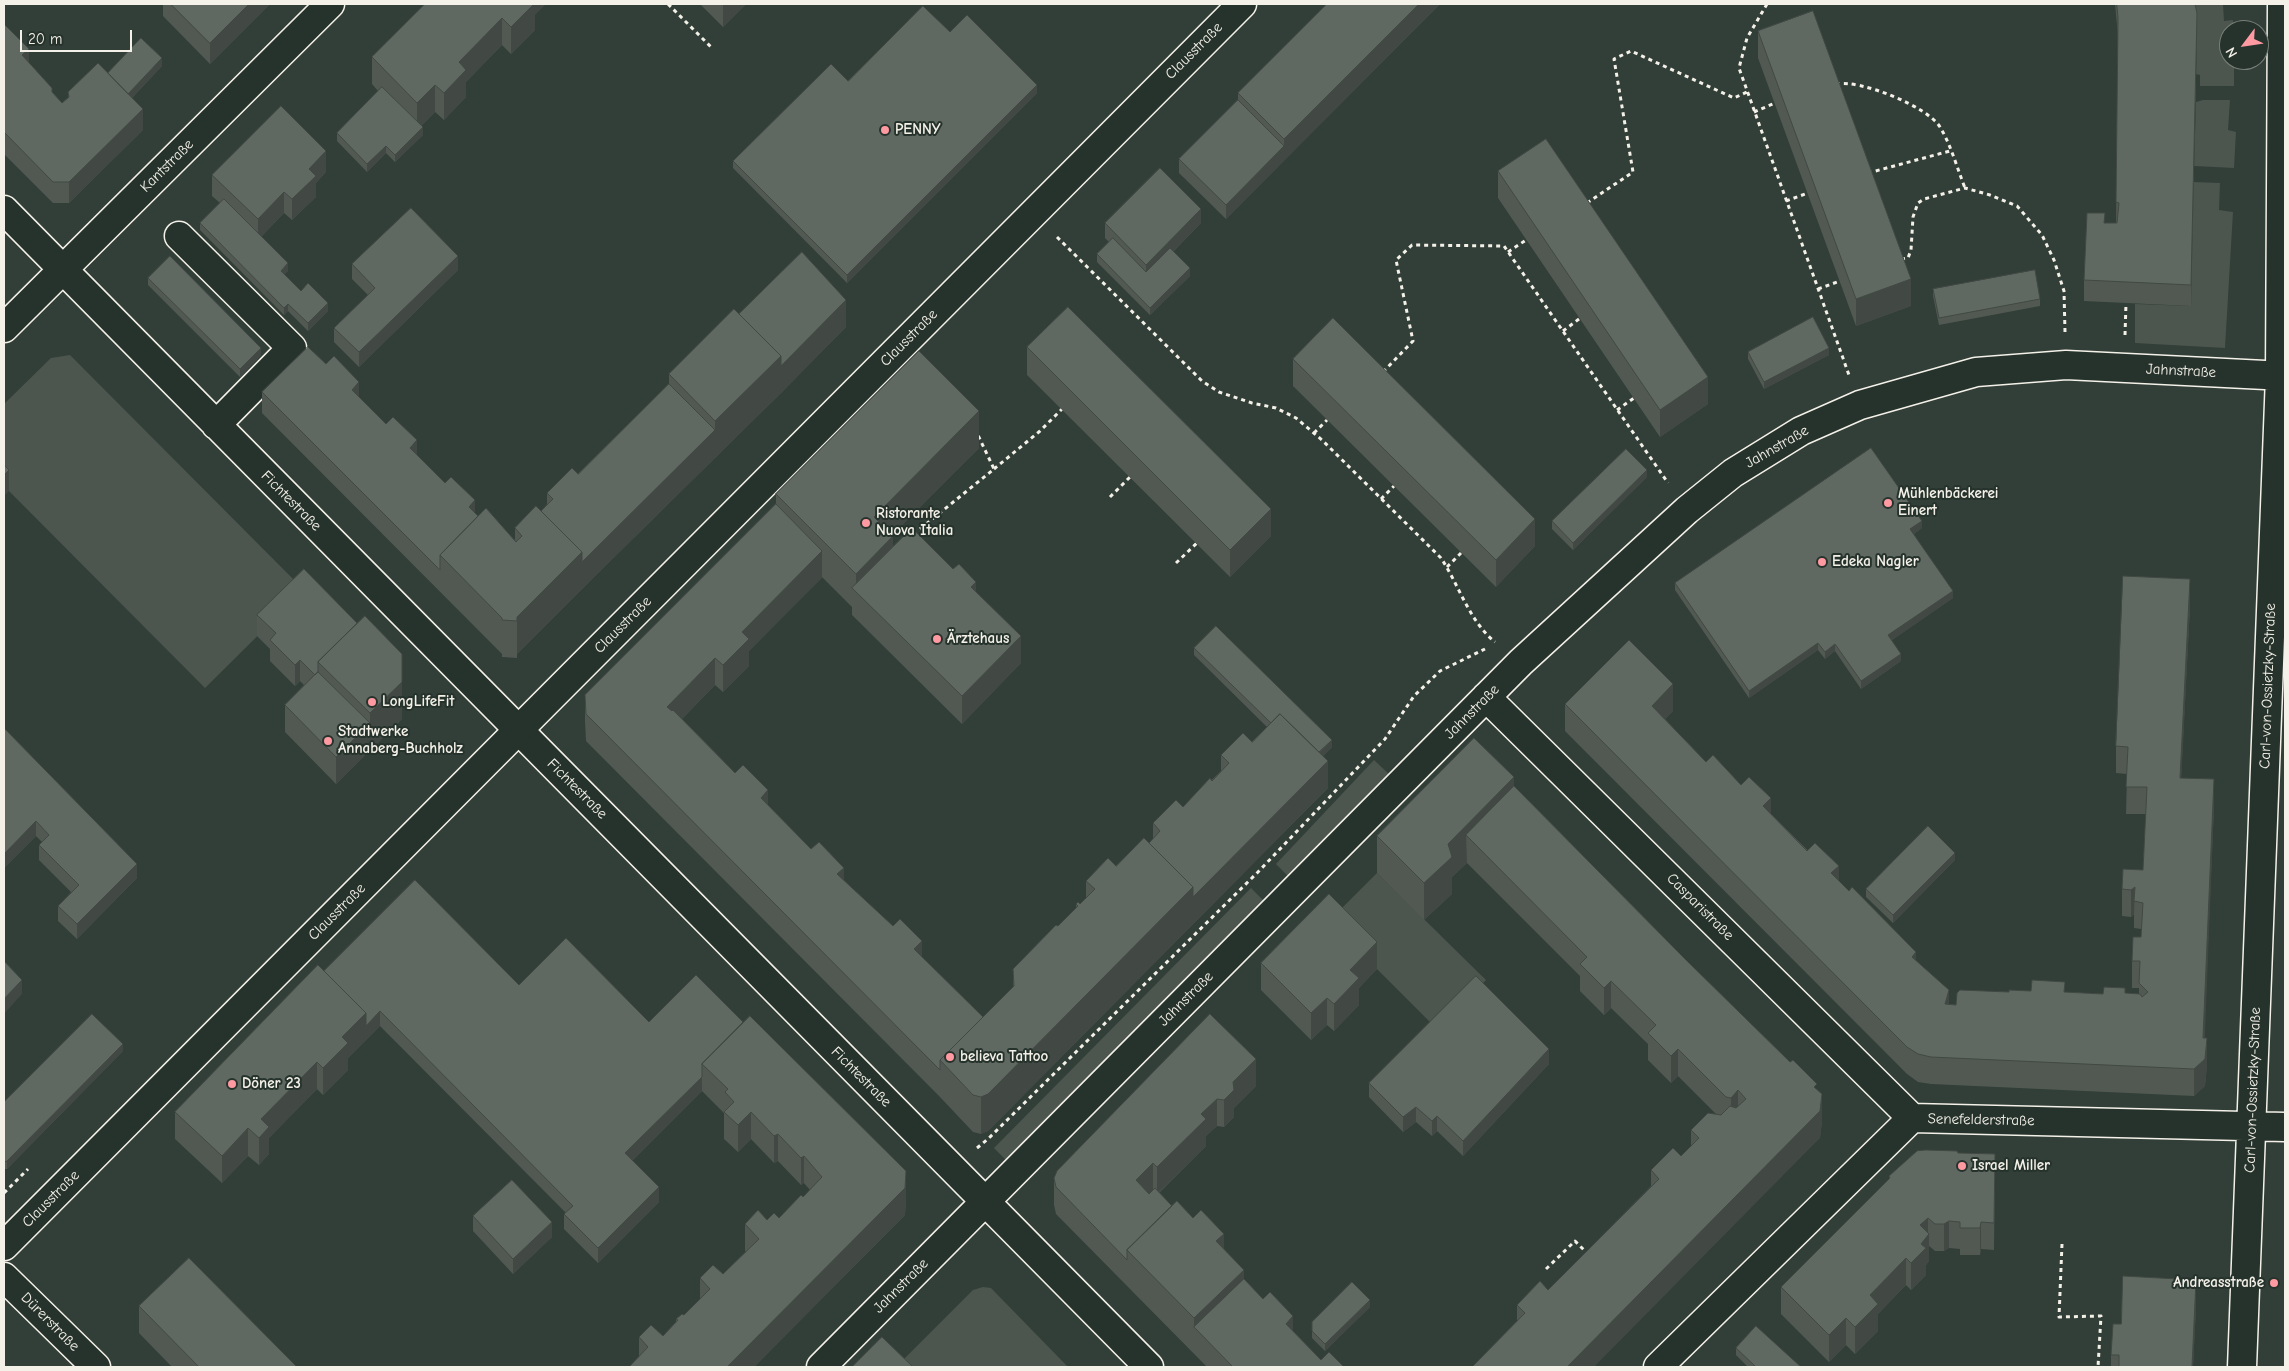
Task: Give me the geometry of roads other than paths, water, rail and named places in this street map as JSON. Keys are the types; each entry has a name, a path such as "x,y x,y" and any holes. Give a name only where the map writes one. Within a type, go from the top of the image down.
{"street":[{"name":"Kantstraße","path":"4,328 330,4"},
{"name":"Clausstraße","path":"4,1246 1242,4"},
{"name":"Carl-von-Ossietzky-Straße","path":"2242,1367 2283,376 2282,4"},
{"name":"Fichtestraße","path":"4,210 1149,1367"},
{"path":"178,236 292,348 216,425"},
{"name":"Jahnstraße","path":"821,1367 1486,697 1687,510 1733,473 1802,431 1860,404 1976,372 2066,365 2283,376"},
{"name":"Casparistraße","path":"1486,697 1912,1118"},
{"name":"Senefelderstraße","path":"1658,1367 1912,1118 2285,1127"},
{"name":"Dürerstraße","path":"4,1277 96,1367"}],"place":[{"name":"PENNY","path":"885,130"},
{"name":"Mühlenbäckerei Einert","path":"1888,503"},
{"name":"Ristorante Nuova Italia","path":"866,523"},
{"name":"Edeka Nagler","path":"1822,562"},
{"name":"Ärztehaus","path":"937,639"},
{"name":"LongLifeFit","path":"372,702"},
{"name":"Stadtwerke Annaberg-Buchholz","path":"328,741"},
{"name":"believa Tattoo","path":"950,1057"},
{"name":"Döner 23","path":"232,1084"},
{"name":"Israel Miller","path":"1962,1166"},
{"name":"Andreasstraße","path":"2274,1283"}]}
